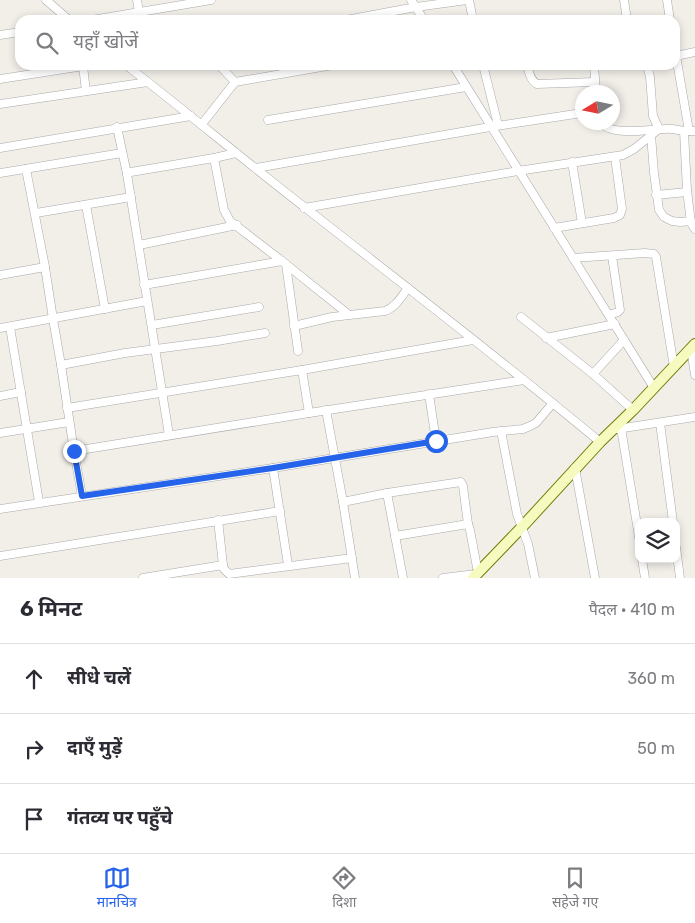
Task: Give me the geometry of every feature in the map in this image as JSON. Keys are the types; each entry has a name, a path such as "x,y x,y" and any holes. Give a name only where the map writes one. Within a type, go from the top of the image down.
{"street":[{"path":"46,0 63,15"},
{"path":"138,0 139,12"},
{"path":"121,15 211,0"},
{"path":"411,0 421,15"},
{"path":"373,15 468,0 472,15"},
{"path":"624,0 627,15"},
{"path":"667,0 669,15"},
{"path":"0,35 15,33"},
{"path":"680,53 695,52"},
{"path":"0,79 60,70"},
{"path":"86,70 86,91"},
{"path":"132,70 600,442"},
{"path":"224,70 235,82"},
{"path":"202,124 235,82 304,70"},
{"path":"456,70 494,126 518,171 654,388"},
{"path":"484,70 494,126"},
{"path":"529,70 533,82 537,84 594,82"},
{"path":"594,70 595,85"},
{"path":"648,70 653,116 659,129"},
{"path":"679,70 689,131 691,223 695,229"},
{"path":"0,104 148,82"},
{"path":"268,120 466,87"},
{"path":"256,168 494,126 575,114"},
{"path":"0,148 191,116"},
{"path":"117,128 131,197 169,435"},
{"path":"304,208 572,162 615,157 629,153 659,129"},
{"path":"612,130 673,129 689,131"},
{"path":"651,135 658,210 667,219 676,222 691,221"},
{"path":"0,173 122,153"},
{"path":"127,174 236,153"},
{"path":"554,228 617,217 622,213 615,157"},
{"path":"214,158 224,210 230,221 348,314"},
{"path":"572,162 582,223"},
{"path":"26,169 36,213 82,496"},
{"path":"656,195 690,191"},
{"path":"36,213 131,197"},
{"path":"86,205 105,309"},
{"path":"138,244 237,226"},
{"path":"573,258 651,253 656,257 674,367"},
{"path":"609,316 620,310 612,256"},
{"path":"144,284 284,263"},
{"path":"284,263 298,351"},
{"path":"0,274 45,267"},
{"path":"294,326 348,314 391,309 408,288"},
{"path":"4,328 147,301"},
{"path":"152,325 259,308"},
{"path":"520,317 593,374 633,410"},
{"path":"0,318 21,392 39,502"},
{"path":"546,338 615,324"},
{"path":"61,365 125,353 265,334"},
{"path":"67,408 473,340"},
{"path":"593,374 624,340"},
{"path":"443,578 476,575 575,468 600,442 617,429 693,347"},
{"path":"693,347 695,375"},
{"path":"302,370 308,413"},
{"path":"74,451 524,380"},
{"path":"0,396 21,392"},
{"path":"429,394 436,441"},
{"path":"0,509 523,429 536,422 553,403"},
{"path":"326,410 355,578"},
{"path":"617,429 695,417"},
{"path":"0,433 69,422"},
{"path":"660,423 672,518"},
{"path":"617,429 635,518"},
{"path":"501,431 517,514 528,544 534,578"},
{"path":"273,468 288,565"},
{"path":"575,468 595,578"},
{"path":"343,502 387,493 461,482 476,575"},
{"path":"387,493 403,578"},
{"path":"0,556 280,510"},
{"path":"218,520 223,565 229,574 246,575 264,568 352,558"},
{"path":"395,536 468,524"},
{"path":"643,563 645,578"},
{"path":"678,563 680,578"},
{"path":"142,578 223,565"},
{"path":"264,568 265,578"}],"route":[{"path":"74,451 82,496 273,468 436,441"}]}
